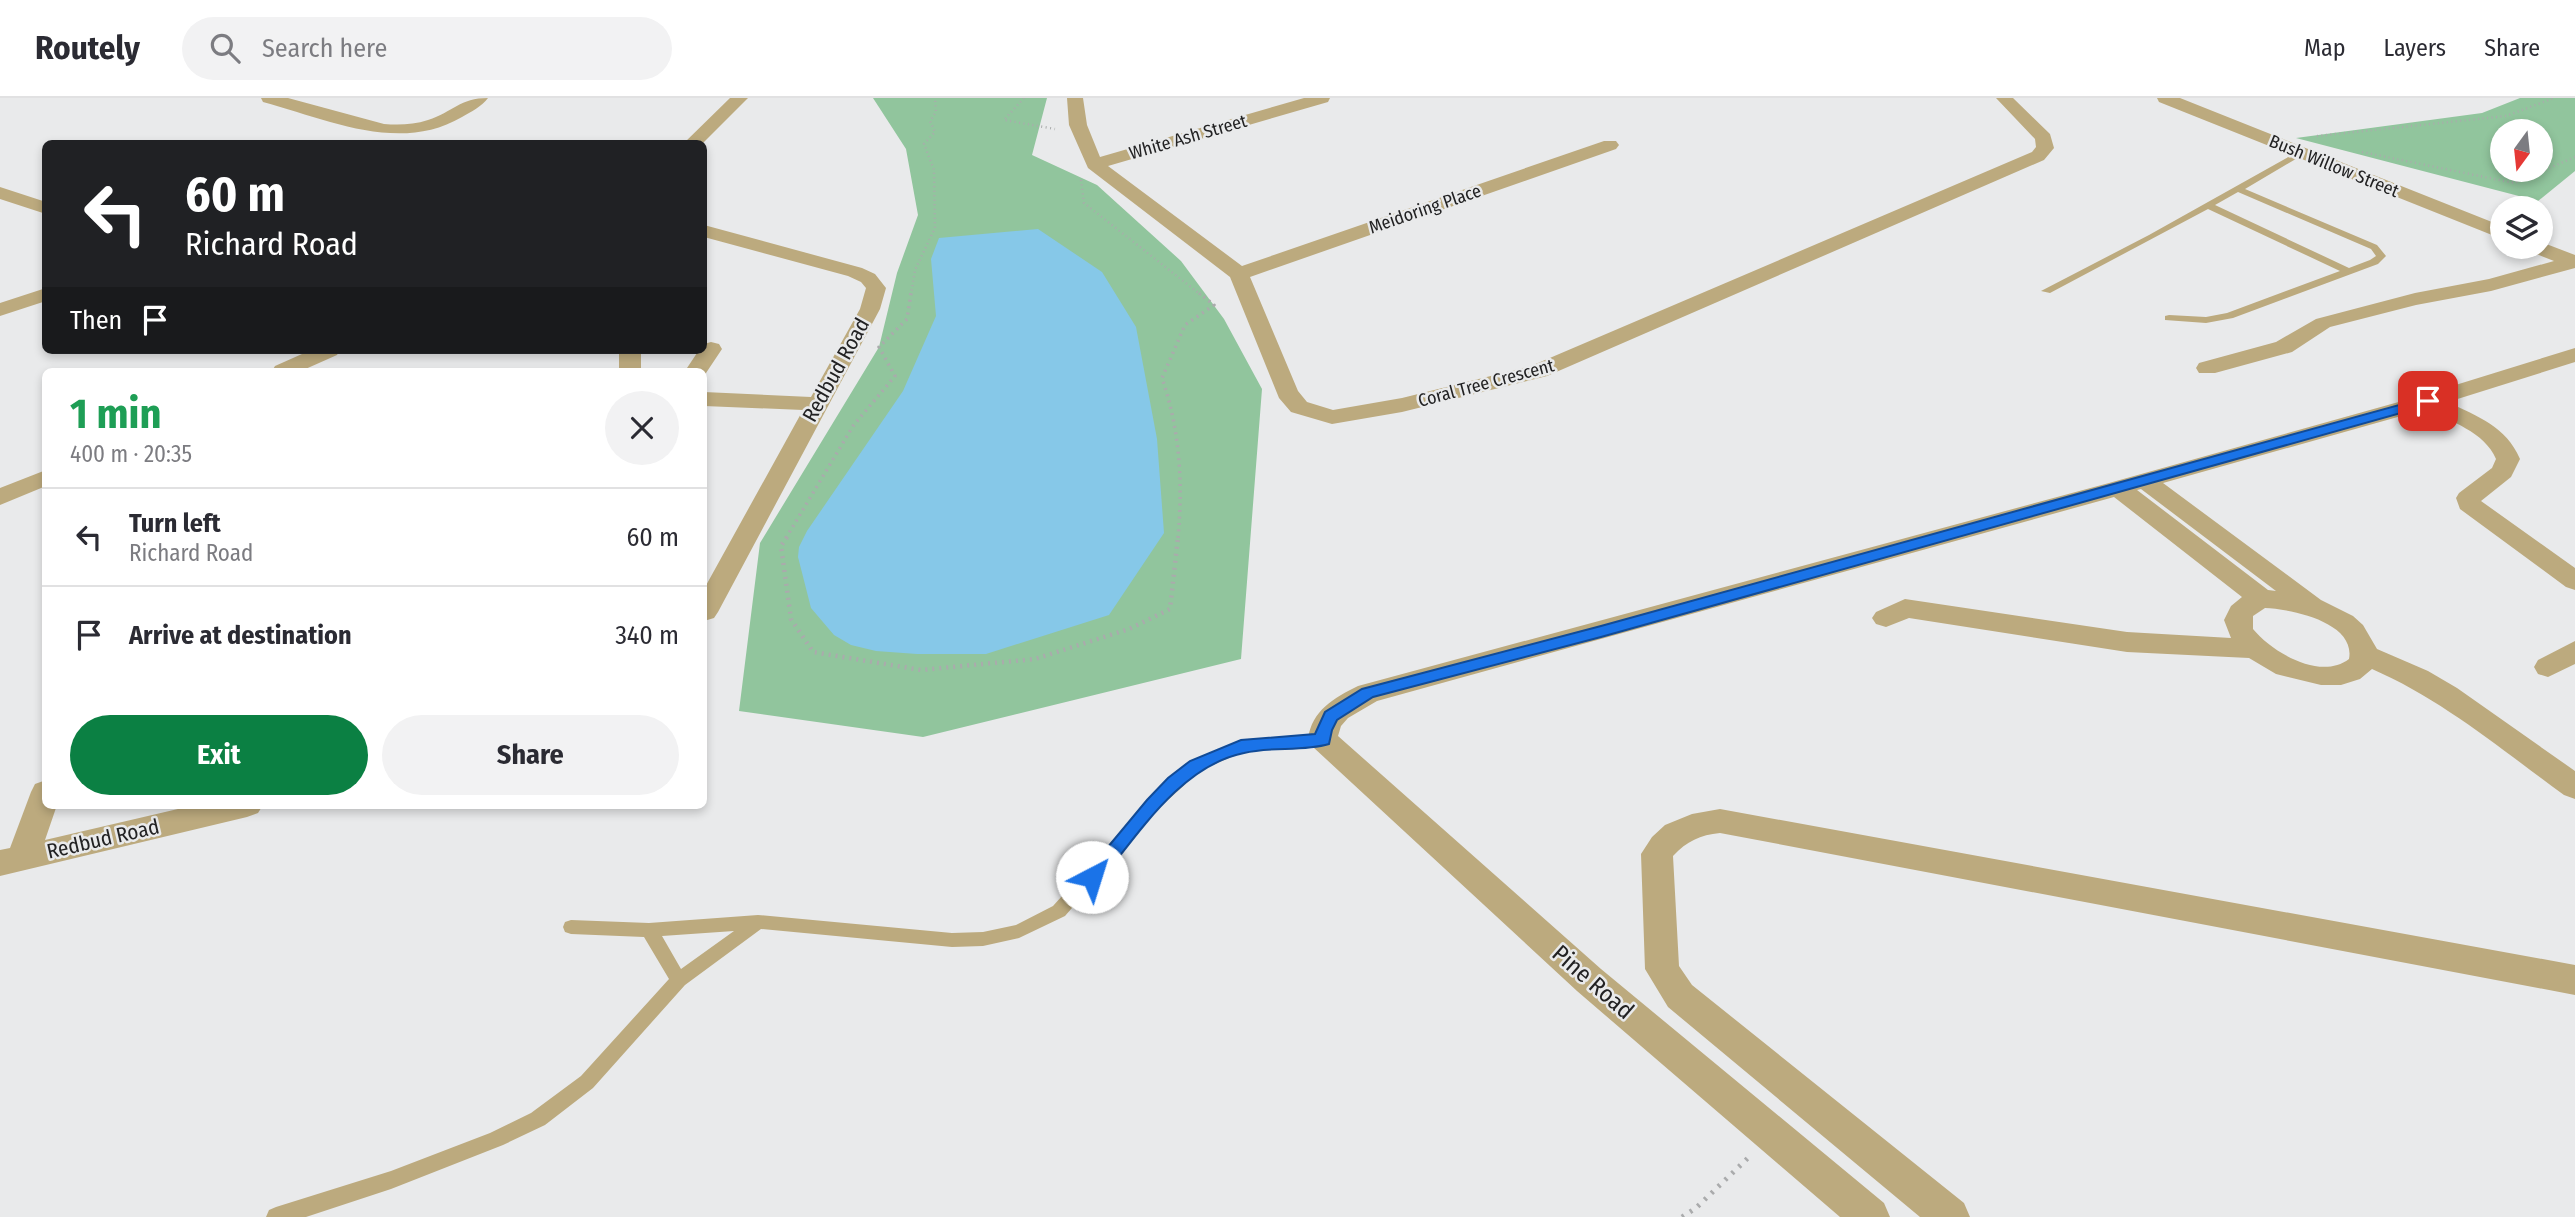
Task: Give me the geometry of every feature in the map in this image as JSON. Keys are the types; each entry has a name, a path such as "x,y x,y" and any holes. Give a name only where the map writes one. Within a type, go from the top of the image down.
{"street":[{"path":"269,98 383,129 401,131 435,126 480,98"},
{"path":"695,140 740,98"},
{"path":"1075,98 1087,171 1240,274"},
{"name":"White Ash Street","path":"1087,171 1322,98"},
{"name":"Coral Tree Crescent","path":"1240,274 1287,393 1299,407 1332,417 1402,405 1539,371 2038,156 2045,148 2044,138 2004,98"},
{"name":"Bush Willow Street","path":"2165,98 2305,145 2490,228"},
{"name":"Meidoring Place","path":"1240,274 1610,145"},
{"path":"0,193 42,207"},
{"name":"Redbud Road","path":"707,232 855,272 868,278 876,288 870,309 707,606"},
{"path":"2553,254 2574,262"},
{"path":"2207,368 2284,346 2323,323 2415,299 2491,285 2574,262"},
{"path":"0,310 42,295"},
{"path":"698,368 711,349"},
{"path":"290,368 321,354"},
{"path":"1324,739 1323,730 1331,716 1368,693 2145,481 2428,401 2575,355"},
{"path":"707,399 817,404"},
{"path":"2428,401 2480,427 2502,444 2508,459 2502,472 2468,498 2469,505 2575,580"},
{"path":"0,497 42,479"},
{"path":"2145,481 2351,631 2361,643 2365,654 2362,665 2353,672 2338,676 2318,676 2273,661 2242,636 2237,623 2239,612 2248,604 2262,599 2280,599 2319,610"},
{"path":"2118,488 2262,599"},
{"path":"1886,618 1905,608 2127,642 2255,649"},
{"path":"2548,667 2575,651"},
{"path":"2365,654 2418,678 2447,695 2575,787"},
{"name":"Pine Road","path":"1324,739 1590,980 1870,1217"},
{"path":"11,860 42,800"},
{"name":"Redbud Road","path":"11,860 230,809"},
{"path":"1950,1217 1679,996 1670,984 1662,969 1657,854 1666,840 1681,828 1700,822 1720,821 2575,980"}],"lane":[{"path":"2046,291 2152,237 2305,145"},
{"path":"2169,318 2206,320 2229,316 2349,272 2381,256 2374,247 2236,188"},
{"path":"2207,205 2349,272"},
{"path":"571,927 649,930 758,922 952,940 983,939 1019,931 1059,911 1153,805 1196,766 1241,747 1324,739"},
{"path":"276,1217 390,1180 496,1139 538,1119 587,1082 679,980 758,922"},
{"path":"649,930 679,980"}],"path":[{"path":"1024,98 1004,120 1056,129"},
{"path":"2305,145 2506,116 2554,98"},
{"path":"2350,150 2514,183 2575,157"},
{"path":"803,508 781,546 791,619 813,652 921,670 1035,659 1129,629 1170,609 1183,487 1173,407 1162,377 1185,325 1214,305 1084,203 1087,171"},
{"path":"1682,1217 1696,1208 1773,1135"}],"green space":[{"path":"873,98 1047,98 1032,155 1097,185 1181,261 1224,319 1262,389 1241,659 923,737 739,711 760,543 879,347 897,273 918,215 906,149"},
{"path":"2520,98 2575,98 2575,171 2544,196 2519,196 2296,138 2482,113"}],"water":[{"path":"1038,229 1102,272 1136,327 1157,439 1164,533 1109,615 986,654 917,654 876,651 851,645 834,635 811,608 798,557 799,547 807,531 903,391 936,316 931,259 939,238"}],"route":[{"path":"1092,877 1153,805 1196,766 1241,747 1324,739 1323,730 1331,716 1368,693 2132,485 2428,401"}]}
